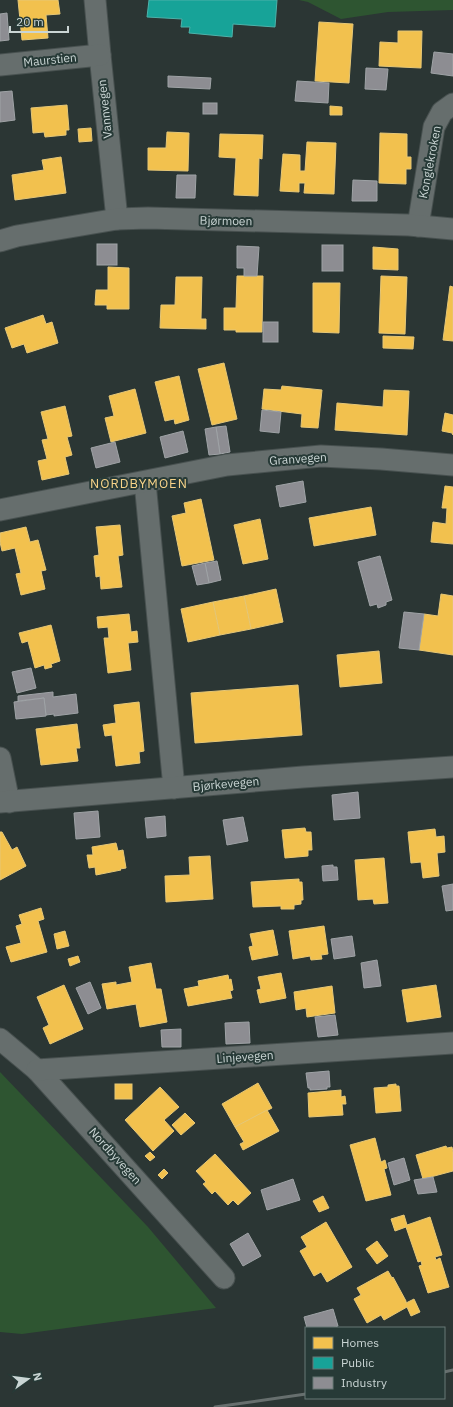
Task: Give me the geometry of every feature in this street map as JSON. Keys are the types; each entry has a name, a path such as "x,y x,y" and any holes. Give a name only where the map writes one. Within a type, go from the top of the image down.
{"street":[{"name":"Vannvegen","path":"95,0 117,219"},
{"name":"Maurstien","path":"0,65 100,55"},
{"name":"Konglekroken","path":"418,226 434,127 442,112 453,104"},
{"name":"Bjørmoen","path":"0,241 17,236 117,219 148,218 418,226 453,229"},
{"name":"Granvegen","path":"0,510 227,465 321,456 453,465"},
{"path":"145,482 174,788"},
{"path":"0,758 4,802"},
{"name":"Bjørkevegen","path":"4,802 303,777 453,767"},
{"name":"Nordbyvegen","path":"0,1040 37,1070 224,1278"},
{"name":"Linjevegen","path":"37,1070 453,1043"}],"green space":[{"path":"299,0 453,0 453,10 388,12 341,19 308,2"},
{"path":"0,1072 148,1227 216,1308 22,1334 0,1332"}],"building: Homes":[{"path":"18,0 58,0 60,14 46,15 48,38 22,40"},
{"path":"319,22 353,24 349,83 315,81"},
{"path":"398,31 422,31 421,68 379,66 380,42 398,43"},
{"path":"67,105 69,130 66,130 66,135 45,137 44,132 33,133 31,108"},
{"path":"330,106 342,107 342,115 330,115"},
{"path":"91,128 92,141 79,142 78,129"},
{"path":"167,132 189,133 188,171 148,170 148,148 166,148"},
{"path":"380,133 407,134 407,157 411,157 411,169 406,169 406,184 379,183"},
{"path":"220,134 263,135 262,159 259,158 258,196 234,195 236,158 219,157"},
{"path":"307,142 336,143 334,194 304,193 305,183 299,183 299,192 280,191 283,154 300,155 300,171 305,171"},
{"path":"61,157 66,193 15,200 12,175 44,170 42,160"},
{"path":"373,247 398,249 398,270 373,269"},
{"path":"108,267 129,268 129,309 107,309 107,305 95,305 96,290 108,290"},
{"path":"237,276 263,276 262,332 236,332 236,330 224,330 224,308 236,308"},
{"path":"381,276 407,277 405,334 379,333"},
{"path":"176,277 202,277 201,319 206,319 206,329 160,328 161,305 175,305"},
{"path":"313,283 340,283 339,333 313,332"},
{"path":"450,286 453,287 453,341 443,340"},
{"path":"43,315 46,324 52,322 58,343 27,353 24,344 12,348 5,328"},
{"path":"383,336 414,337 413,349 383,348"},
{"path":"224,363 237,419 212,425 198,369"},
{"path":"179,376 189,420 175,424 174,419 165,421 155,382"},
{"path":"282,386 322,390 318,428 301,427 302,414 262,409 264,389 281,390"},
{"path":"135,389 146,433 111,442 105,418 114,416 109,396"},
{"path":"384,390 409,391 407,435 335,430 337,403 383,407"},
{"path":"65,406 72,436 67,437 72,455 65,457 69,474 42,480 38,461 47,459 42,440 48,439 41,412"},
{"path":"445,413 453,415 453,435 452,433 442,431"},
{"path":"445,486 453,487 453,544 431,542 433,522 446,524 447,508 442,508"},
{"path":"201,499 214,560 182,566 172,516 186,513 184,503"},
{"path":"371,507 376,535 314,546 309,518"},
{"path":"260,519 268,559 243,564 234,525"},
{"path":"120,525 123,555 118,556 122,587 101,589 100,576 96,577 94,556 99,555 96,527"},
{"path":"26,527 30,542 38,540 46,570 41,571 45,589 21,595 16,574 21,573 15,548 2,551 0,533"},
{"path":"276,589 283,622 251,629 244,596"},
{"path":"441,594 453,596 453,655 419,650 424,614 438,616"},
{"path":"244,596 251,629 220,635 213,602"},
{"path":"213,602 220,635 188,642 181,609"},
{"path":"129,614 131,632 137,631 138,642 128,643 131,670 108,673 104,638 109,638 108,627 98,628 97,617"},
{"path":"51,625 60,661 51,664 52,667 45,669 44,665 35,668 28,641 22,643 19,633"},
{"path":"379,651 382,683 340,687 337,655"},
{"path":"298,685 302,735 195,743 191,693"},
{"path":"139,702 144,751 139,752 140,763 116,766 112,735 105,736 103,725 116,723 114,705"},
{"path":"77,724 80,748 76,748 78,761 41,765 36,729"},
{"path":"305,828 306,832 311,832 312,850 308,850 308,856 285,858 282,830"},
{"path":"435,829 436,837 444,836 445,852 437,853 439,876 423,878 421,862 411,863 408,832"},
{"path":"0,832 2,832 12,850 17,847 26,866 0,880"},
{"path":"116,843 118,851 123,850 126,868 96,875 95,867 89,868 87,855 93,855 92,847"},
{"path":"210,856 213,899 166,902 165,876 190,875 189,857"},
{"path":"384,858 388,903 374,904 373,899 358,900 355,860"},
{"path":"299,879 299,882 302,882 303,900 301,900 301,904 294,905 294,909 281,909 281,906 253,907 251,882"},
{"path":"41,908 44,919 38,921 47,952 11,962 6,947 21,943 16,926 22,924 19,915"},
{"path":"324,926 328,954 321,955 322,959 311,960 310,956 293,959 289,931"},
{"path":"273,930 278,955 252,960 249,947 253,946 250,934"},
{"path":"65,931 69,946 57,949 54,934"},
{"path":"78,956 80,962 70,966 68,959"},
{"path":"151,963 156,989 161,989 167,1022 140,1027 136,1004 107,1009 102,984 116,982 116,985 132,982 129,967"},
{"path":"281,973 286,998 260,1003 257,990 261,989 258,977"},
{"path":"228,975 229,980 231,979 233,990 230,991 232,998 188,1006 184,989 199,986 198,981"},
{"path":"64,985 83,1029 50,1044 43,1028 49,1025 37,997"},
{"path":"436,985 441,1017 407,1022 402,990"},
{"path":"332,986 335,1013 307,1017 306,1008 296,1010 294,992"},
{"path":"258,1083 272,1108 235,1127 222,1104"},
{"path":"115,1084 132,1084 132,1099 115,1099"},
{"path":"396,1084 396,1086 399,1086 401,1111 376,1113 374,1088 388,1087 388,1085"},
{"path":"160,1087 179,1107 164,1120 174,1131 153,1151 125,1120"},
{"path":"341,1090 341,1097 345,1096 346,1104 342,1104 343,1115 309,1117 308,1093"},
{"path":"267,1110 279,1131 243,1150 240,1144 244,1142 235,1127"},
{"path":"185,1113 195,1123 181,1135 172,1125"},
{"path":"375,1138 381,1162 385,1160 387,1168 384,1169 391,1195 366,1201 350,1145"},
{"path":"446,1146 447,1148 452,1147 453,1171 423,1179 416,1155"},
{"path":"150,1152 155,1157 150,1161 145,1156"},
{"path":"215,1154 251,1193 238,1205 233,1200 228,1205 215,1191 212,1194 203,1184 206,1182 196,1171"},
{"path":"164,1169 168,1173 162,1179 158,1175"},
{"path":"323,1196 329,1208 319,1212 313,1201"},
{"path":"404,1215 407,1225 430,1217 442,1255 435,1257 436,1260 440,1258 449,1287 428,1293 419,1266 422,1265 421,1261 418,1262 406,1227 395,1231 391,1219"},
{"path":"326,1222 352,1267 327,1282 321,1272 314,1276 300,1251 307,1247 301,1237"},
{"path":"377,1241 388,1256 377,1264 366,1249"},
{"path":"388,1271 392,1278 393,1277 406,1303 414,1299 420,1312 411,1316 407,1307 384,1320 381,1315 367,1323 354,1299 361,1295 357,1288"}],"building: Public":[{"path":"149,0 277,0 275,27 233,24 232,37 189,33 190,27 181,27 182,19 147,17"}],"building: Industry":[{"path":"7,13 9,40 0,41 0,14"},
{"path":"434,52 453,54 453,76 431,73"},
{"path":"366,68 388,69 386,90 365,89"},
{"path":"168,76 211,78 210,89 168,87"},
{"path":"297,81 329,83 328,103 295,101"},
{"path":"12,91 15,120 0,122 0,92"},
{"path":"203,103 217,103 217,114 203,114"},
{"path":"177,175 196,175 195,198 176,198"},
{"path":"353,180 377,181 377,201 352,201"},
{"path":"97,244 117,244 117,265 97,265"},
{"path":"322,245 343,245 343,271 322,271"},
{"path":"237,246 259,247 257,276 244,276 244,268 237,268"},
{"path":"263,322 278,322 278,342 263,342"},
{"path":"262,410 281,412 279,433 260,431"},
{"path":"226,426 230,452 220,454 216,427"},
{"path":"216,427 220,454 209,455 205,429"},
{"path":"183,431 188,452 165,458 160,437"},
{"path":"115,442 120,462 96,468 91,448"},
{"path":"303,481 306,502 280,507 276,486"},
{"path":"380,556 392,600 386,602 386,605 378,608 377,604 370,606 358,562"},
{"path":"217,561 221,580 209,583 205,563"},
{"path":"205,563 209,583 197,585 192,566"},
{"path":"404,612 424,614 419,650 399,648"},
{"path":"31,668 36,688 17,693 12,672"},
{"path":"53,692 53,697 76,694 78,713 54,716 54,714 46,715 44,698 18,701 18,696"},
{"path":"44,698 46,716 16,719 14,702"},
{"path":"358,792 360,818 334,820 332,795"},
{"path":"98,811 100,837 76,839 74,813"},
{"path":"165,816 166,836 147,838 145,818"},
{"path":"243,817 248,841 227,845 223,820"},
{"path":"333,865 333,867 337,867 338,880 323,881 322,866"},
{"path":"453,884 453,910 446,911 442,886"},
{"path":"352,936 355,956 334,959 331,939"},
{"path":"377,960 381,986 364,988 361,963"},
{"path":"90,982 101,1008 88,1014 76,988"},
{"path":"335,1015 338,1035 318,1037 315,1017"},
{"path":"249,1022 250,1043 226,1044 225,1023"},
{"path":"181,1029 181,1047 162,1047 161,1030"},
{"path":"329,1071 330,1087 327,1087 327,1089 310,1090 310,1088 308,1088 306,1073"},
{"path":"404,1158 410,1180 394,1185 388,1163"},
{"path":"433,1177 437,1192 418,1194 414,1180"},
{"path":"293,1179 300,1200 267,1210 261,1190"},
{"path":"248,1233 261,1256 243,1266 230,1244"},
{"path":"333,1309 338,1326 307,1327 304,1317"}],"railway":[{"path":"445,1372 453,1370"},
{"path":"215,1407 305,1394"}],"district":[{"name":"NORDBYMOEN","path":"139,483"}]}
